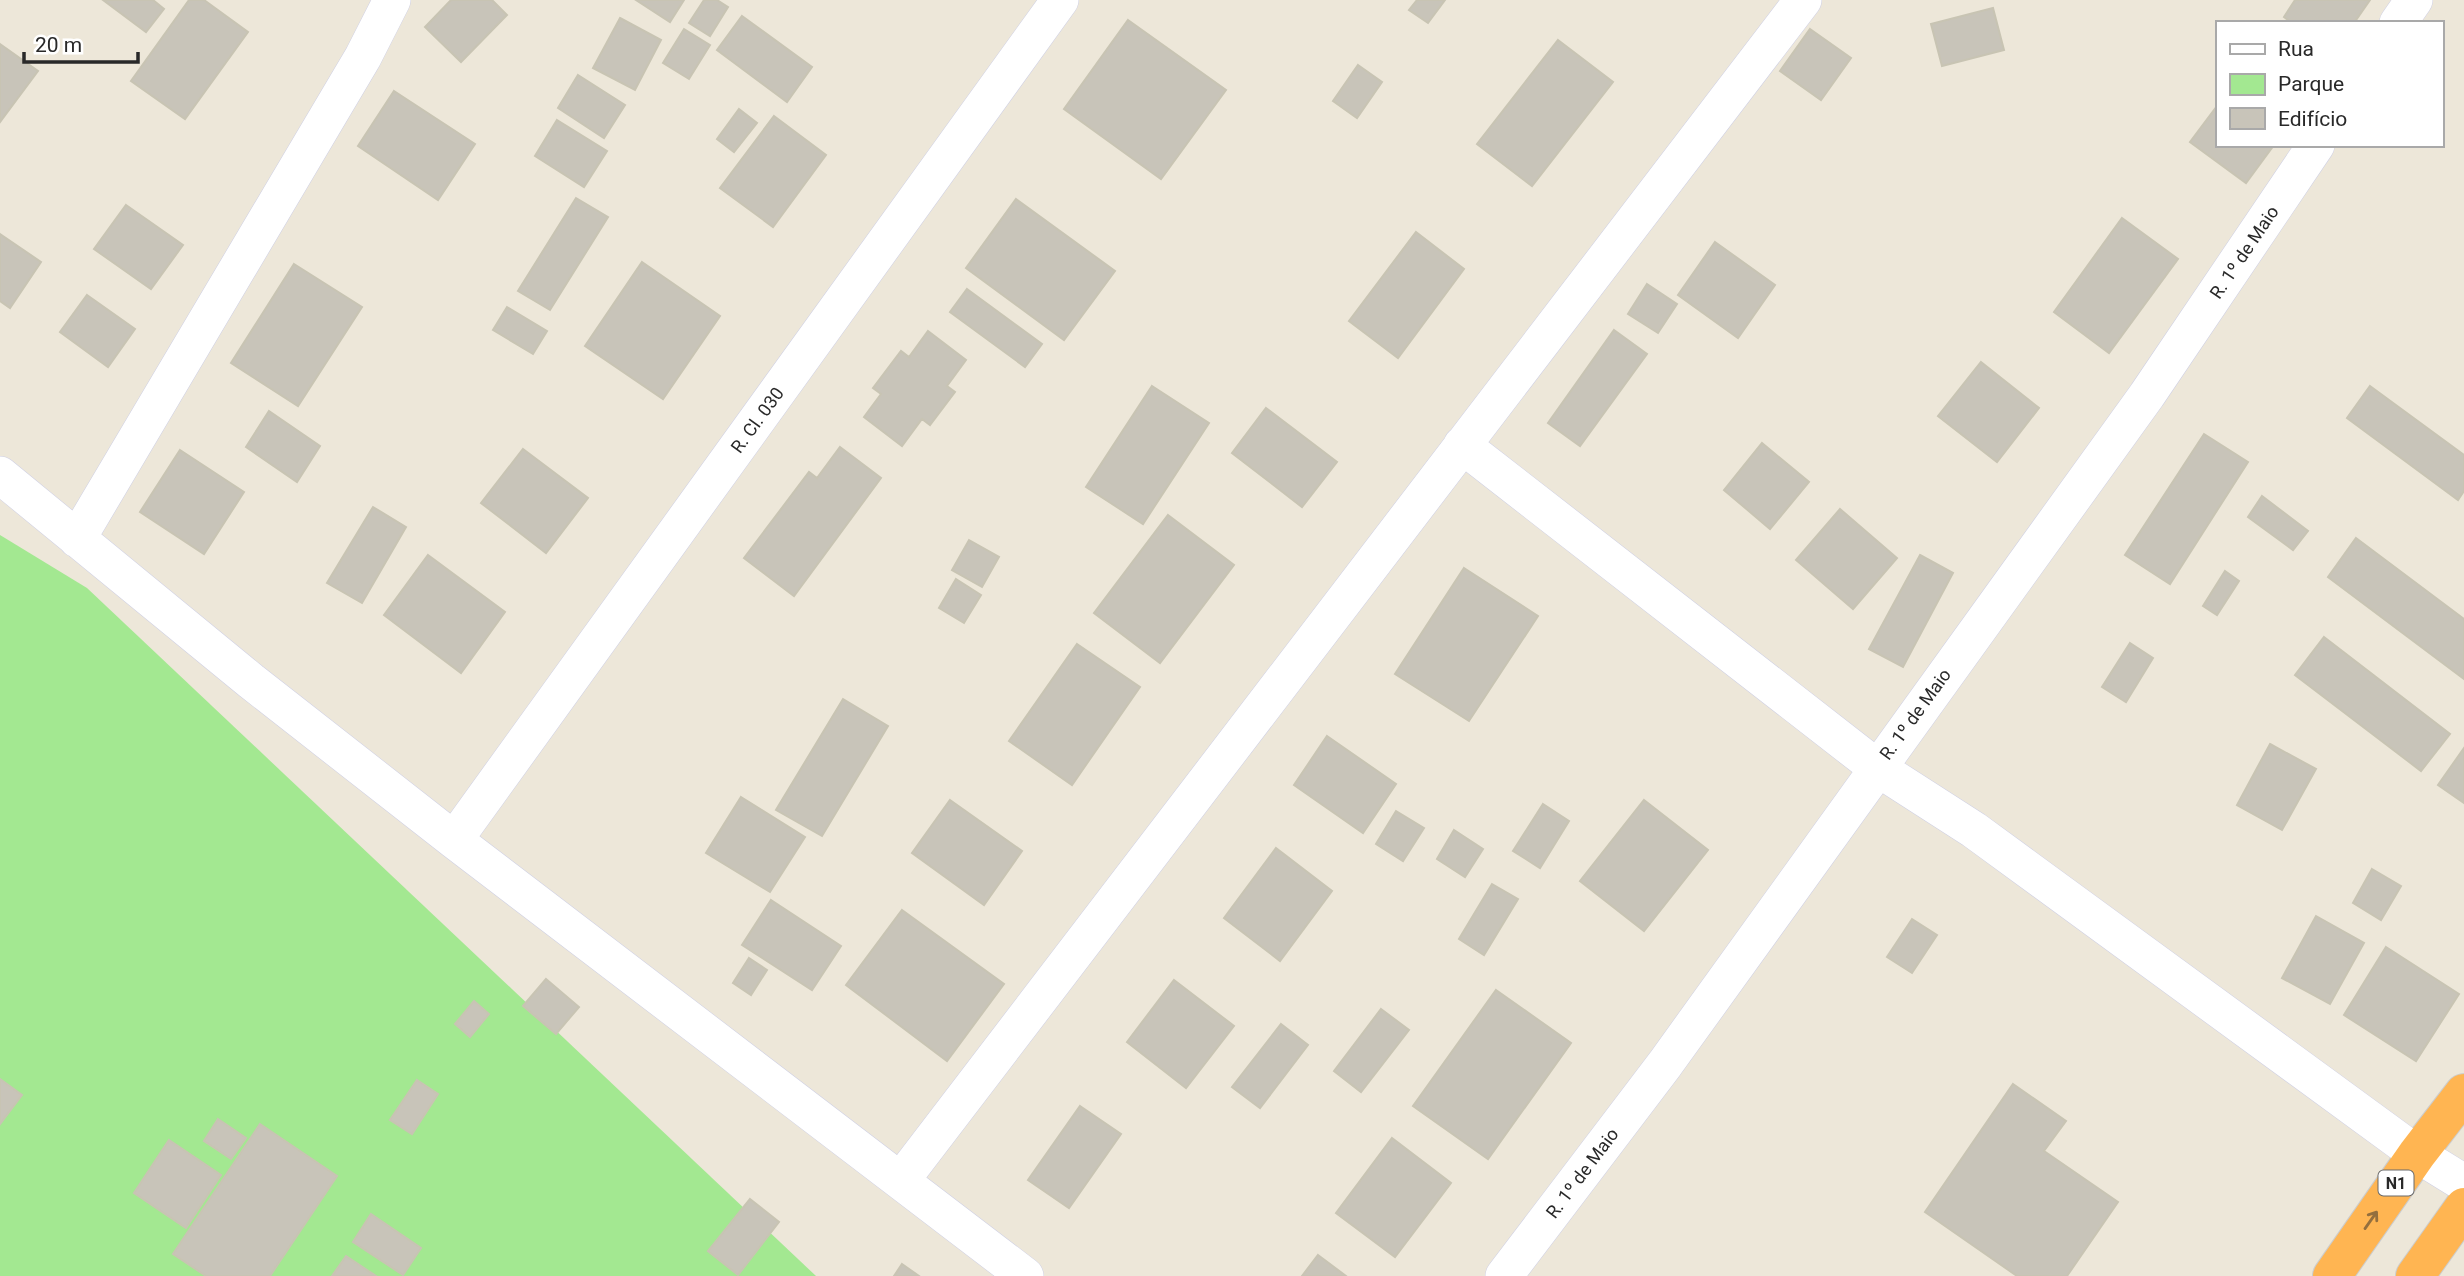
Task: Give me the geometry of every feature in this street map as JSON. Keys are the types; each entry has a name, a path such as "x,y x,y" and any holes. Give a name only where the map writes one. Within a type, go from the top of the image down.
{"highway":[{"name":"N1","path":"2332,1276 2417,1154 2464,1093"},
{"path":"2415,1276 2464,1207"}],"street":[{"path":"77,539 363,57 392,0"},
{"name":"R. Cl. 030","path":"454,840 1059,0"},
{"path":"902,1179 1803,0"},
{"path":"2399,21 2414,0"},
{"name":"R. 1º de Maio","path":"1504,1276 1665,1064 1876,767 2147,395 2315,147"},
{"path":"1462,445 1876,767 1974,831 2417,1154 2464,1183"},
{"path":"0,475 454,840 902,1179 1025,1276"}],"green space":[{"path":"0,535 87,588 816,1276 0,1276"}],"building":[{"path":"103,0 153,0 164,9 146,32"},
{"path":"189,0 204,0 248,32 185,119 131,81"},
{"path":"451,0 492,0 507,15 461,62 425,27"},
{"path":"636,0 684,0 670,22"},
{"path":"704,0 717,0 728,7 710,36 689,23"},
{"path":"1417,0 1445,0 1428,23 1409,10"},
{"path":"2295,0 2370,0 2355,21 2289,21 2284,17"},
{"path":"1993,8 2004,50 1942,66 1931,24"},
{"path":"742,16 812,67 787,102 717,50"},
{"path":"620,18 661,40 635,90 593,68"},
{"path":"1128,20 1226,90 1161,179 1064,109"},
{"path":"684,29 710,45 689,79 663,63"},
{"path":"1810,29 1851,58 1821,100 1780,71"},
{"path":"1558,40 1613,82 1532,186 1477,144"},
{"path":"0,44 38,71 0,122"},
{"path":"1358,65 1382,82 1357,118 1333,101"},
{"path":"578,75 625,105 604,138 558,108"},
{"path":"394,91 475,144 438,200 358,146"},
{"path":"2216,107 2216,147 2273,147 2246,183 2190,142"},
{"path":"739,109 757,123 734,152 717,139"},
{"path":"774,116 826,155 773,227 720,188"},
{"path":"557,120 607,151 584,187 535,156"},
{"path":"576,198 608,217 550,310 518,291"},
{"path":"1016,199 1115,271 1064,340 966,268"},
{"path":"126,205 183,245 151,289 94,249"},
{"path":"2122,218 2178,259 2109,353 2054,312"},
{"path":"1416,232 1464,269 1398,358 1349,321"},
{"path":"0,234 41,262 10,308 0,301"},
{"path":"1715,242 1775,285 1738,338 1678,295"},
{"path":"642,262 720,316 663,399 585,346"},
{"path":"294,264 362,307 298,406 231,363"},
{"path":"1647,284 1677,304 1658,333 1628,314"},
{"path":"967,289 1042,344 1025,367 950,312"},
{"path":"87,295 135,329 108,367 60,332"},
{"path":"507,307 547,331 533,354 493,330"},
{"path":"1614,330 1647,354 1580,446 1548,423"},
{"path":"928,331 966,360 947,386 955,392 930,425 922,419 902,446 864,417 881,394 873,388 901,351 909,357"},
{"path":"1981,362 2039,408 1997,462 1938,416"},
{"path":"1152,386 1209,423 1143,524 1086,487"},
{"path":"2370,386 2464,455 2464,491 2458,500 2347,418"},
{"path":"1266,408 1337,462 1302,507 1232,453"},
{"path":"269,411 320,446 297,482 246,447"},
{"path":"2204,434 2248,462 2170,584 2125,555"},
{"path":"1762,443 1809,482 1770,529 1724,490"},
{"path":"840,447 881,478 794,596 744,558 809,472 817,478"},
{"path":"523,449 588,498 546,553 481,503"},
{"path":"180,450 244,492 204,554 140,512"},
{"path":"2262,496 2308,531 2293,550 2248,517"},
{"path":"373,507 406,527 362,603 327,583"},
{"path":"1840,509 1897,558 1853,609 1796,560"},
{"path":"1168,515 1234,565 1160,663 1094,613"},
{"path":"2356,538 2464,619 2464,679 2328,577"},
{"path":"969,540 999,557 982,587 952,570"},
{"path":"428,555 505,612 461,673 384,615"},
{"path":"1920,555 1953,573 1903,667 1869,649"},
{"path":"1464,568 1538,616 1469,721 1395,674"},
{"path":"2225,571 2239,581 2217,615 2203,606"},
{"path":"956,579 981,595 964,623 939,608"},
{"path":"2324,637 2450,734 2421,771 2295,675"},
{"path":"2130,643 2153,658 2126,702 2102,687"},
{"path":"1077,644 1140,687 1072,785 1009,741"},
{"path":"843,699 888,726 822,836 776,810"},
{"path":"1327,736 1396,784 1363,833 1294,785"},
{"path":"2270,744 2316,769 2282,830 2237,805"},
{"path":"2464,748 2464,803 2438,785"},
{"path":"741,797 805,837 770,892 706,853"},
{"path":"950,800 1022,851 984,905 912,853"},
{"path":"1644,800 1708,850 1644,931 1580,881"},
{"path":"1543,804 1569,821 1540,868 1513,851"},
{"path":"1396,811 1424,828 1403,861 1376,844"},
{"path":"1454,830 1483,849 1465,877 1437,859"},
{"path":"1276,848 1332,891 1280,961 1224,918"},
{"path":"2372,869 2401,886 2381,920 2353,903"},
{"path":"1492,884 1518,899 1484,955 1459,939"},
{"path":"771,900 841,946 812,990 742,945"},
{"path":"902,910 1004,984 947,1061 846,985"},
{"path":"2316,916 2364,943 2330,1004 2282,978"},
{"path":"1912,919 1937,935 1912,973 1887,957"},
{"path":"2386,947 2459,994 2416,1061 2344,1015"},
{"path":"749,958 767,970 751,995 733,983"},
{"path":"546,979 579,1007 556,1034 523,1006"},
{"path":"1174,980 1234,1026 1186,1088 1127,1042"},
{"path":"1496,990 1571,1043 1488,1159 1413,1106"},
{"path":"474,1001 489,1014 470,1037 455,1024"},
{"path":"1381,1009 1409,1030 1361,1092 1334,1071"},
{"path":"1281,1024 1308,1045 1260,1108 1232,1087"},
{"path":"0,1079 22,1095 0,1124"},
{"path":"417,1080 438,1094 412,1134 390,1120"},
{"path":"2013,1084 2066,1121 2044,1151 2118,1202 2067,1276 2017,1276 1925,1212"},
{"path":"1080,1106 1121,1134 1069,1208 1028,1180"},
{"path":"218,1119 246,1138 231,1159 204,1141"},
{"path":"260,1124 337,1176 270,1276 206,1276 173,1254"},
{"path":"1392,1138 1451,1183 1395,1257 1336,1213"},
{"path":"169,1140 221,1175 186,1228 134,1193"},
{"path":"750,1199 779,1222 738,1275 708,1251"},
{"path":"371,1214 421,1248 403,1275 353,1242"},
{"path":"1318,1255 1346,1276 1302,1276"},
{"path":"346,1256 376,1276 332,1276"},
{"path":"902,1264 919,1276 894,1276"}]}
